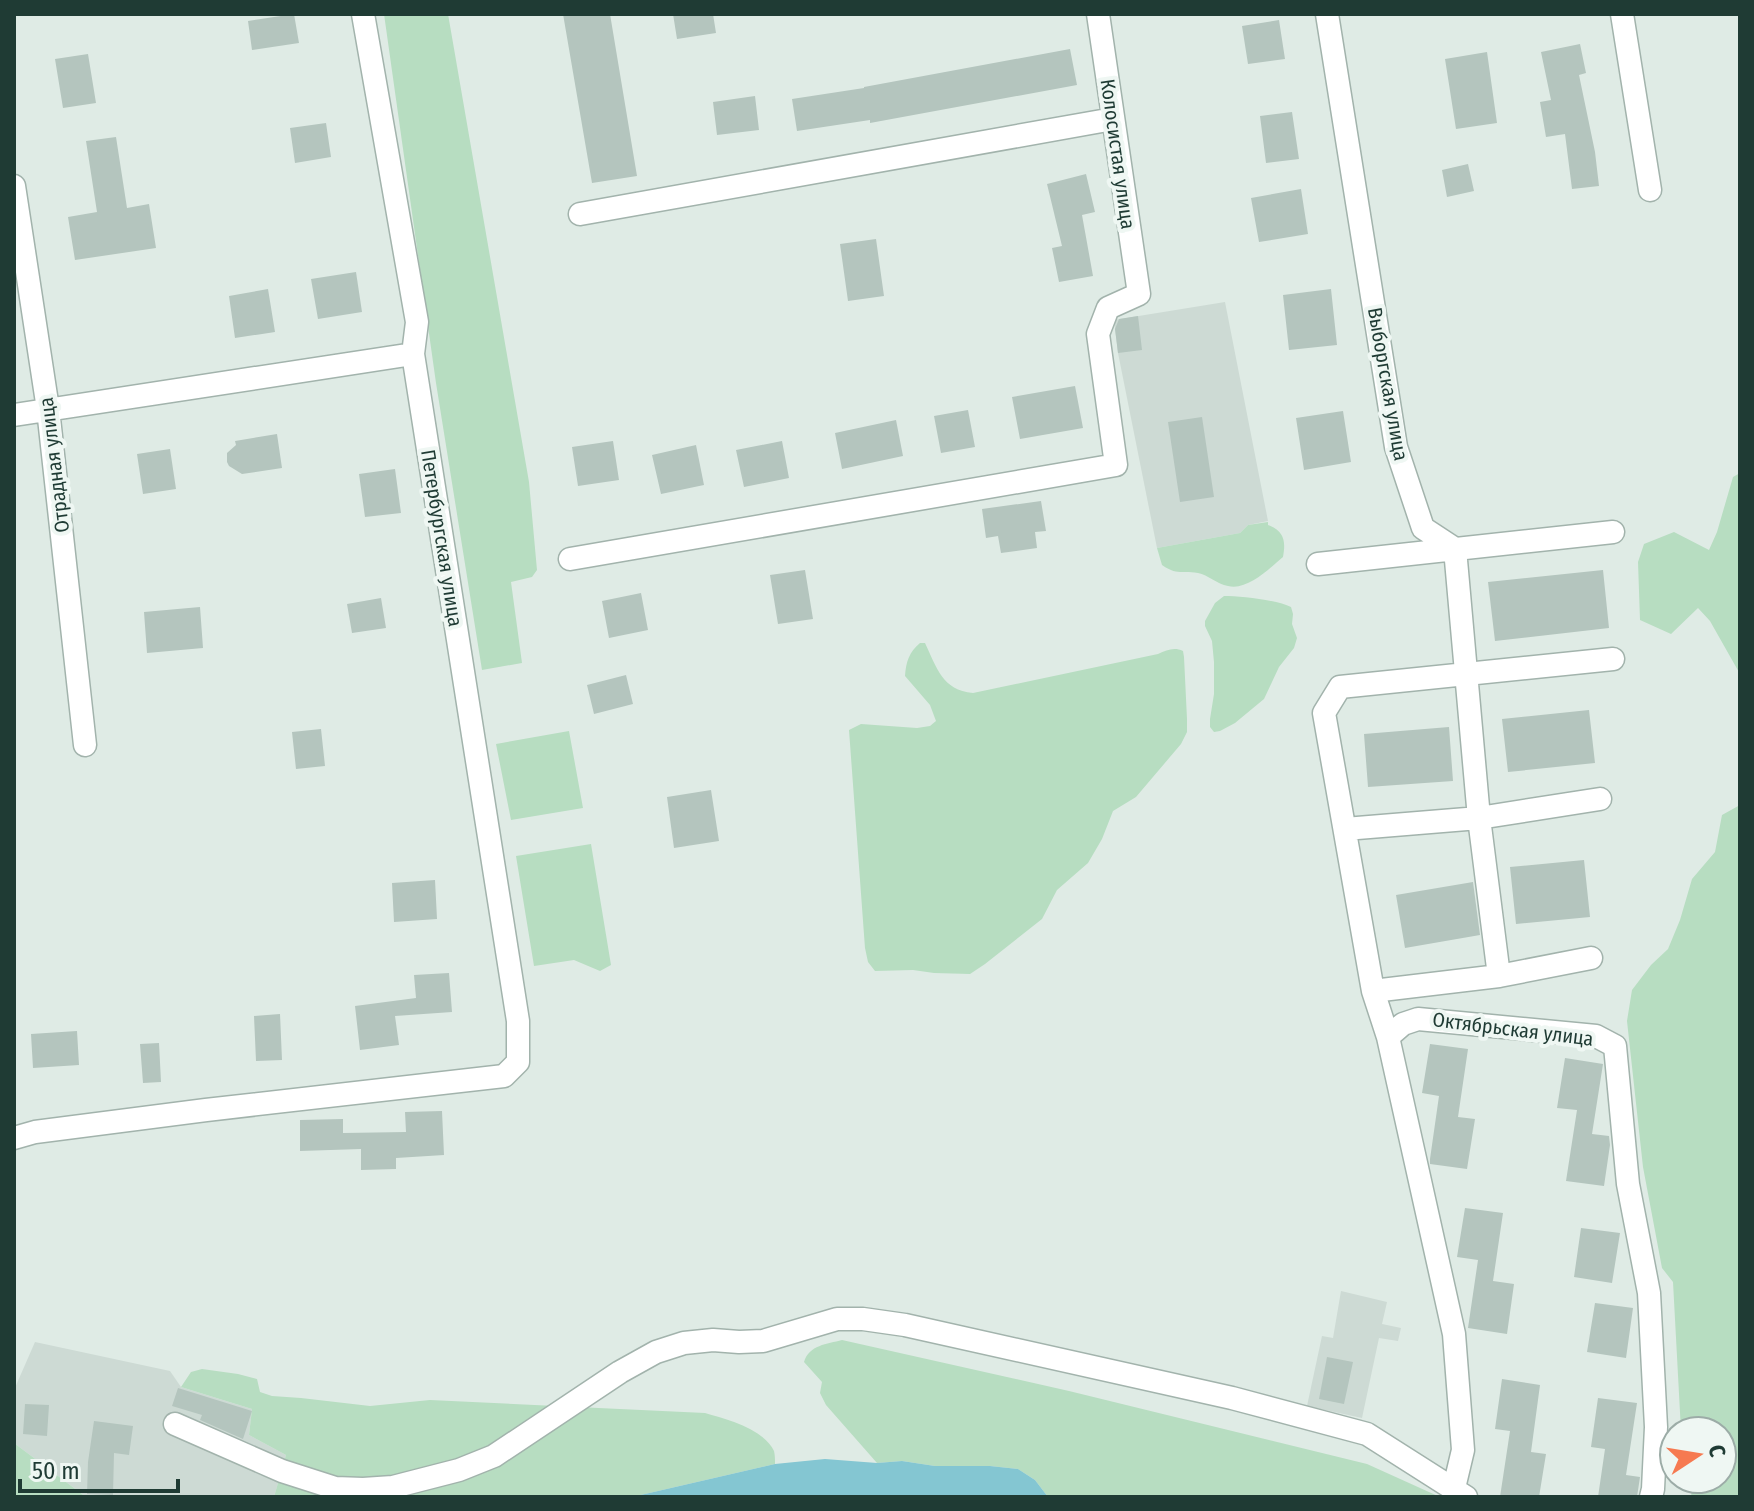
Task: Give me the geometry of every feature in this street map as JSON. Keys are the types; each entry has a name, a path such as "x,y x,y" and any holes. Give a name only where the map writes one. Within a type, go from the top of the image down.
{"street":[{"name":"Петербургская улица","path":"14,1138 35,1132 206,1110 504,1076 518,1062 518,1021 413,354 417,322 363,14"},
{"name":"Колосистая улица","path":"570,559 1116,465 1098,334 1108,308 1139,294 1098,14"},
{"name":"Выборгская улица","path":"1327,14 1396,447 1423,528 1455,549"},
{"path":"1622,14 1650,190"},
{"path":"580,214 1113,119"},
{"name":"Отрадная улица","path":"14,186 48,409 85,745"},
{"path":"14,415 413,354"},
{"path":"1318,564 1613,532"},
{"path":"1455,549 1479,818 1499,976"},
{"path":"175,1424 282,1471 335,1488 393,1487 459,1470 494,1456 620,1372 656,1352 684,1343 763,1341 824,1322 863,1319 905,1325 1232,1398 1367,1434 1460,1493 1463,1450 1454,1334 1388,1037 1373,991 1324,713 1340,687 1613,659"},
{"path":"1345,829 1479,818 1600,799"},
{"path":"1373,991 1499,976 1591,958"},
{"name":"Октябрьская улица","path":"1388,1037 1403,1024 1418,1019 1596,1036 1615,1046 1628,1184 1649,1293 1656,1427 1651,1497"}],"shaded area":[{"path":"1225,302 1268,521 1248,525 1240,533 1157,548 1114,320"},
{"path":"1341,1291 1387,1302 1382,1324 1401,1328 1398,1341 1379,1338 1362,1418 1307,1406 1322,1336 1333,1338"},
{"path":"35,1342 170,1371 181,1387 252,1409 249,1435 286,1455 274,1497 86,1497 14,1443 14,1390"}],"green space":[{"path":"384,14 448,14 529,482 537,570 532,577 511,582 522,663 482,670 436,383"},
{"path":"1740,473 1740,674 1710,621 1698,608 1671,634 1640,620 1638,562 1644,544 1674,532 1709,550 1733,477"},
{"path":"1268,522 1283,537 1283,557 1243,585 1228,586 1202,574 1176,572 1162,565 1157,548 1240,533 1248,525"},
{"path":"1224,596 1268,600 1291,607 1297,638 1264,699 1235,723 1214,732 1210,719 1214,662 1212,641 1205,621 1215,603"},
{"path":"920,643 925,643 947,682 973,693 1170,650 1183,651 1184,657 1187,732 1181,744 1136,797 1113,811 1088,863 1057,890 1042,919 970,974 875,971 868,962 865,948 849,730 861,724 917,728 930,726 936,721 930,705 905,676 909,658"},
{"path":"569,731 583,808 511,820 496,744"},
{"path":"1740,805 1740,1497 1691,1497 1738,1495 1738,1415 1680,1415 1673,1282 1662,1268 1643,1167 1627,1021 1632,990 1668,949 1692,879 1715,852 1722,815"},
{"path":"591,844 611,965 600,971 574,960 534,966 516,856"},
{"path":"842,1340 1069,1391 1367,1464 1440,1497 1048,1497 1035,1480 1018,1469 935,1466 902,1461 877,1463 826,1405 820,1393 822,1382 804,1362 814,1349"},
{"path":"202,1369 257,1379 260,1392 272,1396 370,1406 430,1400 705,1413 744,1426 762,1437 774,1451 775,1464 632,1497 274,1497 286,1455 249,1435 252,1409 181,1387 191,1372"},
{"path":"14,1443 86,1497 14,1497"}],"water":[{"path":"825,1459 1018,1469 1035,1480 1048,1497 632,1497 775,1464"}],"building":[{"path":"294,14 299,43 252,50 248,21"},
{"path":"563,14 610,14 637,176 592,183"},
{"path":"673,14 713,14 716,33 677,39"},
{"path":"1279,20 1285,59 1248,64 1242,26"},
{"path":"1580,44 1586,73 1579,75 1599,186 1572,189 1565,134 1546,137 1540,102 1551,100 1541,52"},
{"path":"1070,49 1077,85 870,123 870,120 797,131 792,99"},
{"path":"1487,52 1497,123 1456,129 1445,59"},
{"path":"88,54 96,103 63,108 55,59"},
{"path":"755,96 759,130 717,135 713,102"},
{"path":"1292,112 1299,159 1266,163 1260,116"},
{"path":"326,123 331,157 295,163 290,128"},
{"path":"116,137 127,208 149,204 156,248 75,260 68,217 97,212 86,141"},
{"path":"1468,164 1474,191 1447,197 1442,170"},
{"path":"1086,174 1095,212 1082,215 1093,276 1059,282 1052,248 1062,246 1047,184"},
{"path":"1301,189 1308,234 1259,242 1251,198"},
{"path":"876,239 884,296 848,301 840,244"},
{"path":"356,272 362,312 318,319 311,279"},
{"path":"268,289 275,332 235,338 229,296"},
{"path":"1331,289 1337,345 1289,350 1283,295"},
{"path":"1138,316 1142,350 1118,353 1115,329 1119,319"},
{"path":"1075,386 1083,428 1020,439 1012,397"},
{"path":"968,410 975,447 941,453 934,416"},
{"path":"1343,411 1351,462 1304,470 1296,418"},
{"path":"1202,417 1214,497 1180,502 1168,422"},
{"path":"896,420 903,456 842,469 835,433"},
{"path":"277,434 282,468 242,474 229,466 227,453 236,445 235,441"},
{"path":"613,441 619,480 578,486 572,447"},
{"path":"782,441 789,478 744,487 736,450"},
{"path":"696,445 704,485 661,494 652,455"},
{"path":"170,449 176,489 143,494 137,454"},
{"path":"395,469 401,513 365,517 359,474"},
{"path":"1041,501 1046,531 1035,532 1037,548 1001,553 998,536 986,538 982,509"},
{"path":"805,570 813,619 778,624 770,575"},
{"path":"1603,570 1609,628 1495,641 1488,582"},
{"path":"641,593 648,630 609,638 602,601"},
{"path":"381,598 386,628 352,633 347,604"},
{"path":"200,607 203,648 147,653 144,612"},
{"path":"626,675 633,704 594,714 587,685"},
{"path":"1589,710 1595,763 1508,772 1502,719"},
{"path":"1449,727 1453,781 1368,787 1364,734"},
{"path":"321,729 325,766 296,769 292,732"},
{"path":"711,790 719,841 674,848 667,797"},
{"path":"1584,860 1590,917 1516,924 1510,867"},
{"path":"435,880 437,919 394,922 392,883"},
{"path":"1473,882 1480,935 1405,948 1396,895"},
{"path":"449,973 452,1012 395,1016 399,1045 360,1050 355,1006 416,998 414,975"},
{"path":"280,1014 282,1060 256,1061 254,1016"},
{"path":"77,1031 79,1065 33,1068 31,1034"},
{"path":"159,1043 161,1082 143,1083 140,1044"},
{"path":"1430,1044 1468,1049 1458,1117 1475,1119 1467,1169 1430,1164 1439,1096 1422,1093"},
{"path":"1565,1058 1603,1064 1592,1134 1609,1136 1604,1186 1566,1181 1577,1110 1557,1108"},
{"path":"442,1111 444,1155 396,1158 396,1169 361,1170 361,1149 300,1151 300,1120 343,1119 343,1133 406,1132 405,1112"},
{"path":"1465,1208 1503,1213 1493,1281 1514,1284 1507,1334 1468,1328 1478,1260 1457,1257"},
{"path":"1581,1228 1620,1233 1612,1283 1574,1277"},
{"path":"1595,1303 1633,1308 1626,1358 1587,1352"},
{"path":"1327,1357 1353,1362 1344,1404 1319,1399"},
{"path":"1502,1379 1540,1385 1531,1452 1546,1454 1539,1497 1500,1497 1510,1431 1495,1429"},
{"path":"178,1388 252,1411 243,1439 200,1420 202,1415 172,1406"},
{"path":"1598,1398 1637,1403 1626,1475 1640,1477 1637,1497 1598,1497 1605,1449 1591,1447"},
{"path":"25,1404 49,1405 47,1436 23,1434"},
{"path":"94,1421 133,1426 129,1455 114,1453 113,1495 87,1494"}]}
